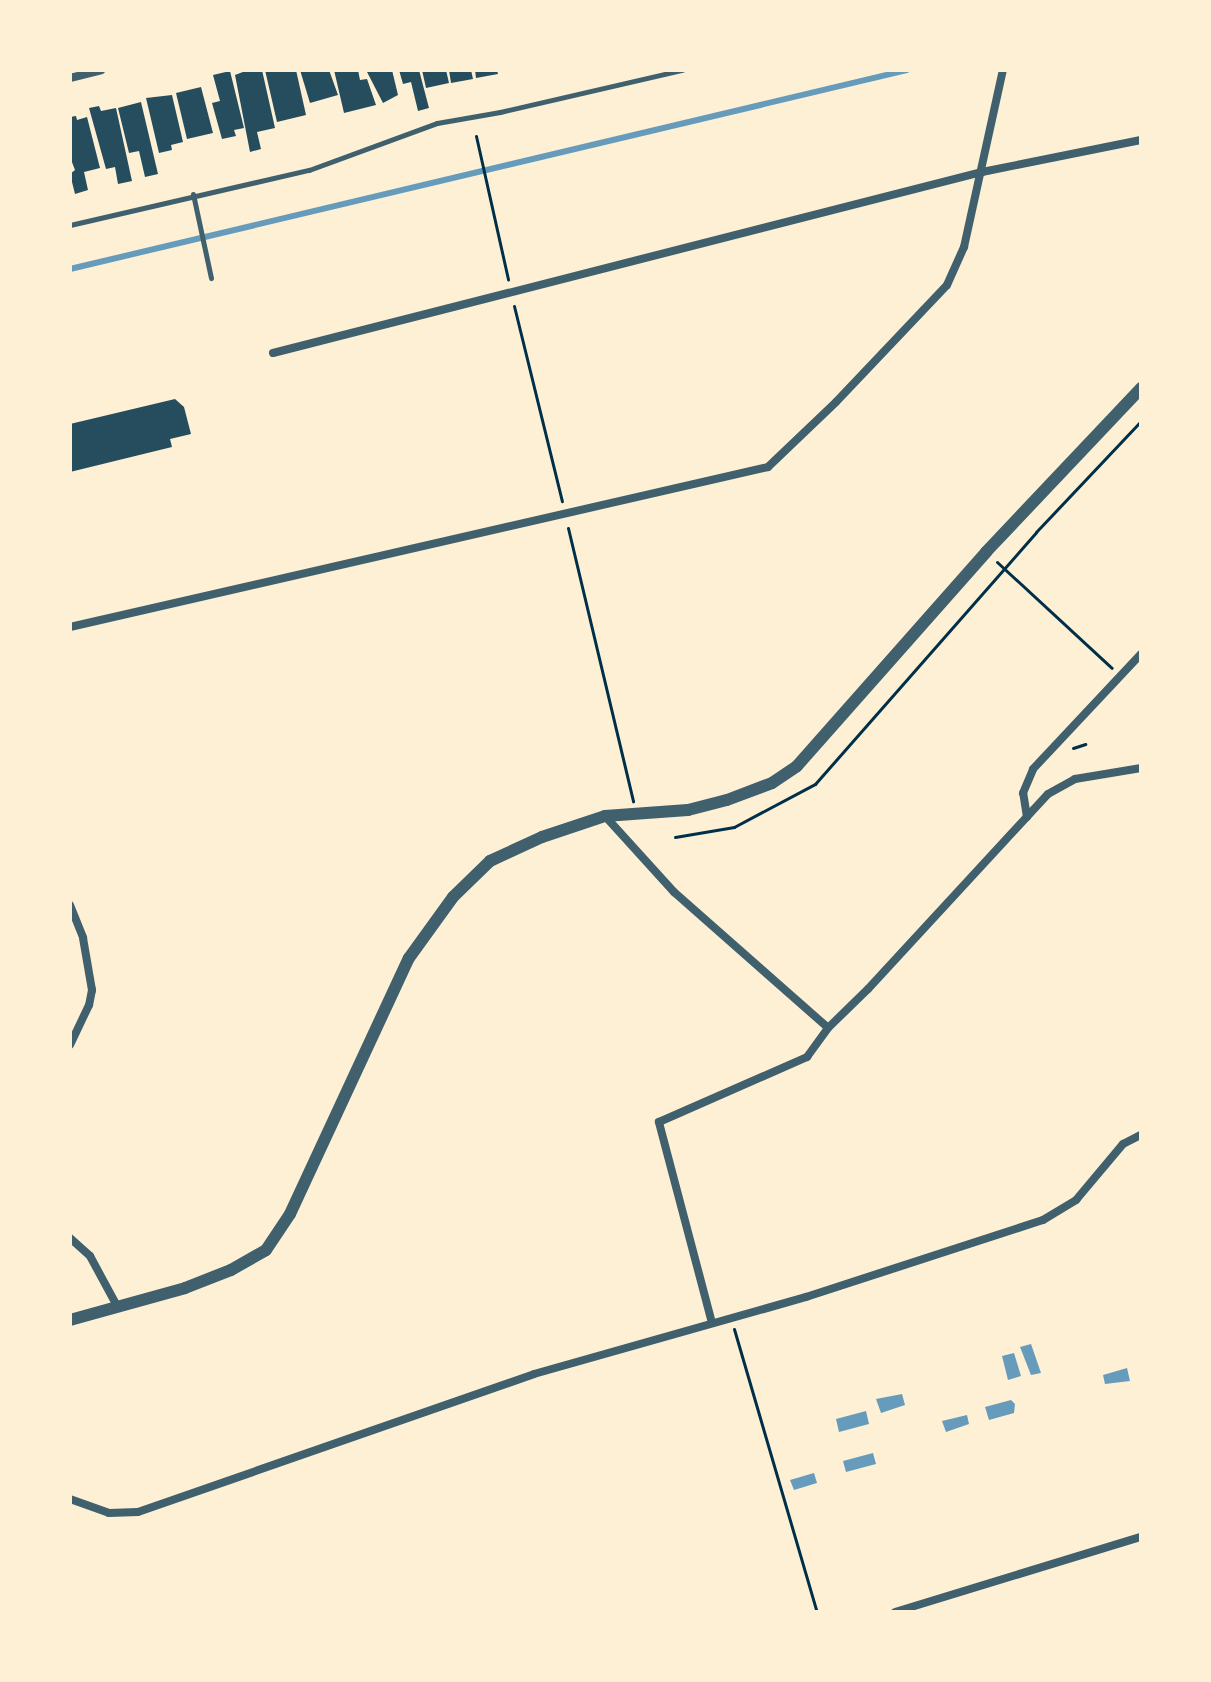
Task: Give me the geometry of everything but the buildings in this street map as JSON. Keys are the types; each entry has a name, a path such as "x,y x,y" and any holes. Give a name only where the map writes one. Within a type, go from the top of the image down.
{"street":[{"path":"70,78 101,70"},
{"path":"70,627 768,467 836,402 947,285 964,247 1003,70"},
{"path":"273,353 982,172 1141,140"},
{"path":"70,1320 185,1288 231,1270 266,1250 290,1214 409,958 453,897 490,861 542,837 605,816 688,810 727,800 772,783 797,766 986,552 1141,388"},
{"path":"1027,817 1023,793 1033,769 1141,654"},
{"path":"712,1323 659,1122 807,1057 828,1028 868,989 1048,794 1075,779 1141,768"},
{"path":"605,816 674,892 828,1028"},
{"path":"70,905 83,938 92,990 89,1005 70,1045"},
{"path":"70,1499 109,1513 138,1512 534,1374 712,1323 1043,1220 1076,1200 1123,1144 1141,1135"},
{"path":"70,1238 90,1256 117,1306"},
{"path":"895,1612 1141,1537"}],"lane":[{"path":"70,225 193,194 309,170 447,120 500,112 682,70"},
{"path":"193,194 211,278"}],"path":[{"path":"476,136 556,478"},
{"path":"675,837 734,827 815,784 1004,568 1141,421"},
{"path":"573,547 636,816"},
{"path":"1004,568 1121,676"},
{"path":"1067,749 1085,744"},
{"path":"735,1333 817,1612"}],"water":[{"path":"1031,1344 1041,1373 1031,1375 1020,1347"},
{"path":"1014,1353 1021,1376 1008,1380 1002,1356"},
{"path":"1127,1368 1130,1381 1105,1384 1103,1375"},
{"path":"902,1394 905,1405 881,1413 876,1399"},
{"path":"1011,1400 1015,1404 1014,1413 989,1420 985,1407"},
{"path":"866,1411 869,1424 839,1432 836,1419"},
{"path":"967,1415 969,1424 946,1432 942,1421"},
{"path":"873,1453 876,1464 846,1472 843,1461"},
{"path":"814,1473 817,1483 794,1490 790,1480"}],"waterway":[{"path":"70,269 907,70"}]}
